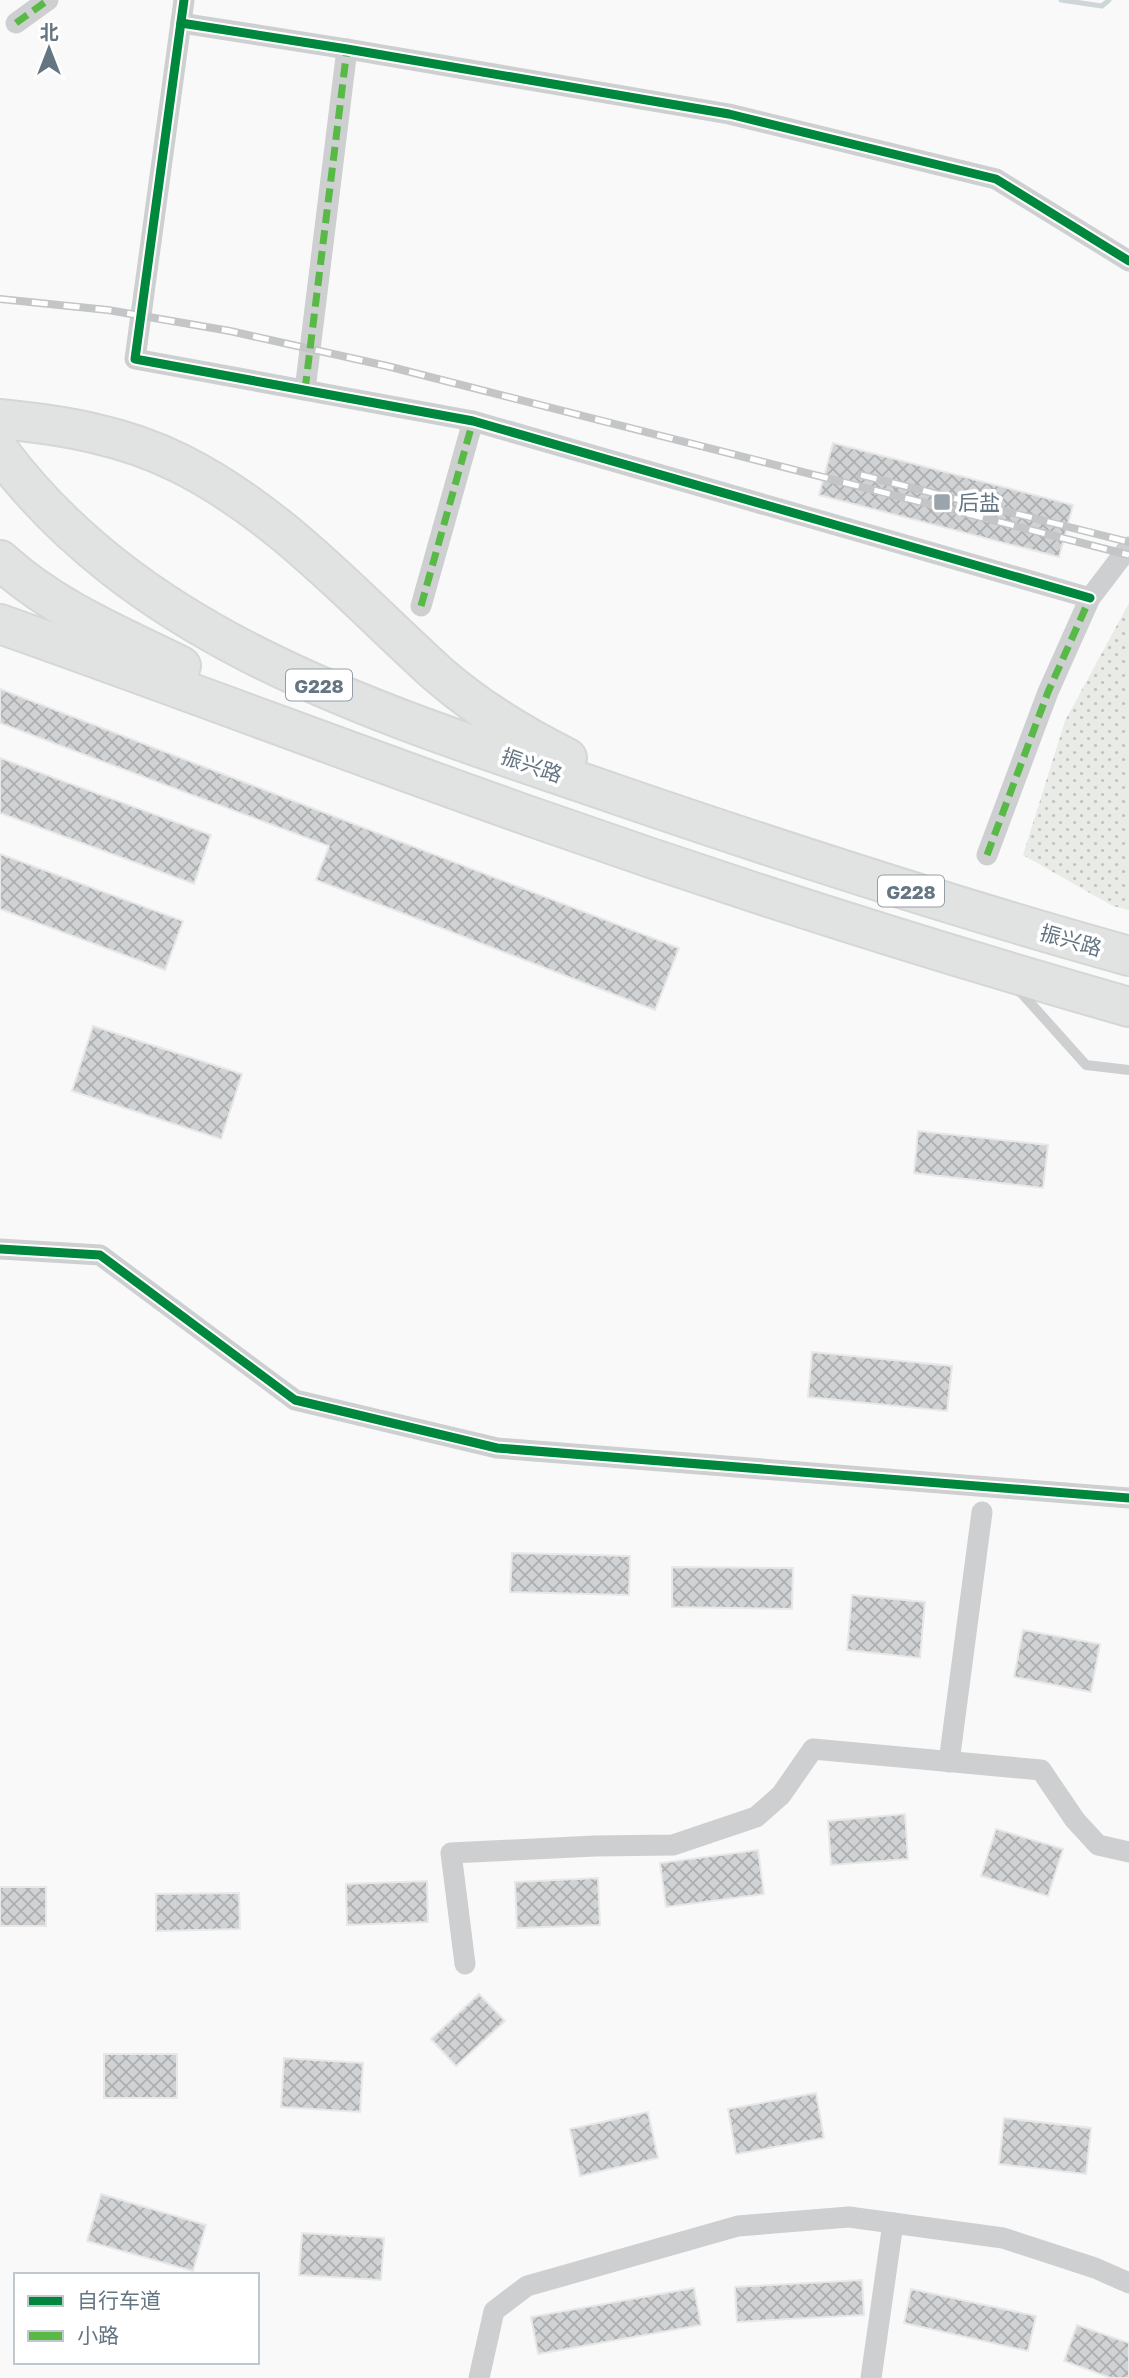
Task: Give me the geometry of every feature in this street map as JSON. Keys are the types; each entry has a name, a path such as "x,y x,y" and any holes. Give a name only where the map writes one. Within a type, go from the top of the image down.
{"highway":[{"path":"0,419 58,425 121,439 180,463 235,496 286,534 440,675 484,709 535,742 694,821"},
{"name":"振兴路","path":"0,452 19,478 58,521 100,558 147,594 254,657 393,715 694,821 1018,925 1129,956"},
{"path":"0,560 20,579 70,611 379,761"},
{"name":"G228","path":"0,624 677,867 1001,970 1129,1007"}],"street":[{"path":"16,23 48,0"},
{"path":"184,0 135,359 473,421 1090,598"},
{"path":"181,23 729,114 996,179 1129,261"},
{"path":"305,390 348,49"},
{"path":"421,606 473,421"},
{"path":"987,855 1048,692 1090,598 1129,547"},
{"path":"0,1249 100,1255 295,1400 497,1448 1129,1498"},
{"path":"949,1762 982,1513"},
{"path":"465,1964 450,1853 673,1845 756,1817 781,1795 813,1749 1041,1770 1075,1820 1098,1845 1129,1852"},
{"path":"479,2378 494,2311 527,2286 738,2226 849,2217 1003,2238 1096,2268 1129,2284"},
{"path":"871,2378 893,2223"}],"lane":[{"path":"1001,970 1086,1065 1129,1070"}],"shaded area":[{"path":"1129,603 1129,910 1113,906 1023,855 1065,721"}],"building":[{"name":"后盐","path":"833,443 1073,505 1059,557 819,495"},
{"path":"0,689 679,948 655,1010 316,880 329,846 0,723"},
{"path":"0,758 211,835 194,884 0,813"},
{"path":"0,854 183,921 165,970 0,909"},
{"path":"93,1026 242,1074 221,1139 72,1091"},
{"path":"918,1131 1048,1145 1043,1188 914,1173"},
{"path":"812,1352 952,1366 947,1411 808,1397"},
{"path":"512,1553 630,1556 629,1595 510,1592"},
{"path":"672,1567 793,1568 792,1609 672,1607"},
{"path":"852,1595 925,1602 920,1658 847,1650"},
{"path":"1023,1630 1100,1644 1091,1692 1014,1677"},
{"path":"905,1814 908,1859 831,1865 828,1821"},
{"path":"996,1829 1063,1849 1048,1896 981,1876"},
{"path":"758,1850 764,1894 666,1907 660,1863"},
{"path":"598,1878 600,1925 517,1928 515,1882"},
{"path":"427,1881 428,1922 347,1925 346,1884"},
{"path":"0,1887 46,1887 46,1926 0,1926"},
{"path":"239,1893 240,1929 156,1931 156,1894"},
{"path":"479,1994 505,2021 456,2066 431,2039"},
{"path":"104,2054 177,2054 177,2098 104,2098"},
{"path":"284,2058 363,2063 360,2112 281,2107"},
{"path":"816,2093 824,2138 736,2154 728,2109"},
{"path":"648,2112 658,2158 580,2176 570,2129"},
{"path":"1004,2118 1091,2128 1086,2174 999,2164"},
{"path":"101,2194 206,2225 193,2271 87,2241"},
{"path":"302,2233 384,2238 381,2280 299,2275"},
{"path":"862,2280 864,2315 737,2322 735,2287"},
{"path":"694,2288 701,2325 538,2354 531,2317"},
{"path":"911,2289 1036,2316 1028,2351 904,2323"},
{"path":"1077,2325 1129,2343 1129,2378 1111,2378 1064,2361"}],"waterway":[{"path":"1061,0 1102,6 1109,0"}],"railway":[{"path":"0,299 108,310 230,331 387,366 1129,555"},
{"path":"861,475 1129,542"}],"marked path":[{"path":"16,23 48,0"},
{"path":"305,390 347,49"},
{"path":"421,606 473,421"},
{"path":"987,855 1048,692 1090,598 1083,596"}],"cycle path":[{"path":"184,0 135,359 473,421 1090,598"},
{"path":"181,23 729,114 996,179 1129,261"},
{"path":"0,1249 100,1255 295,1400 497,1448 1129,1498"}],"place":[{"name":"后盐","path":"942,502"}]}
